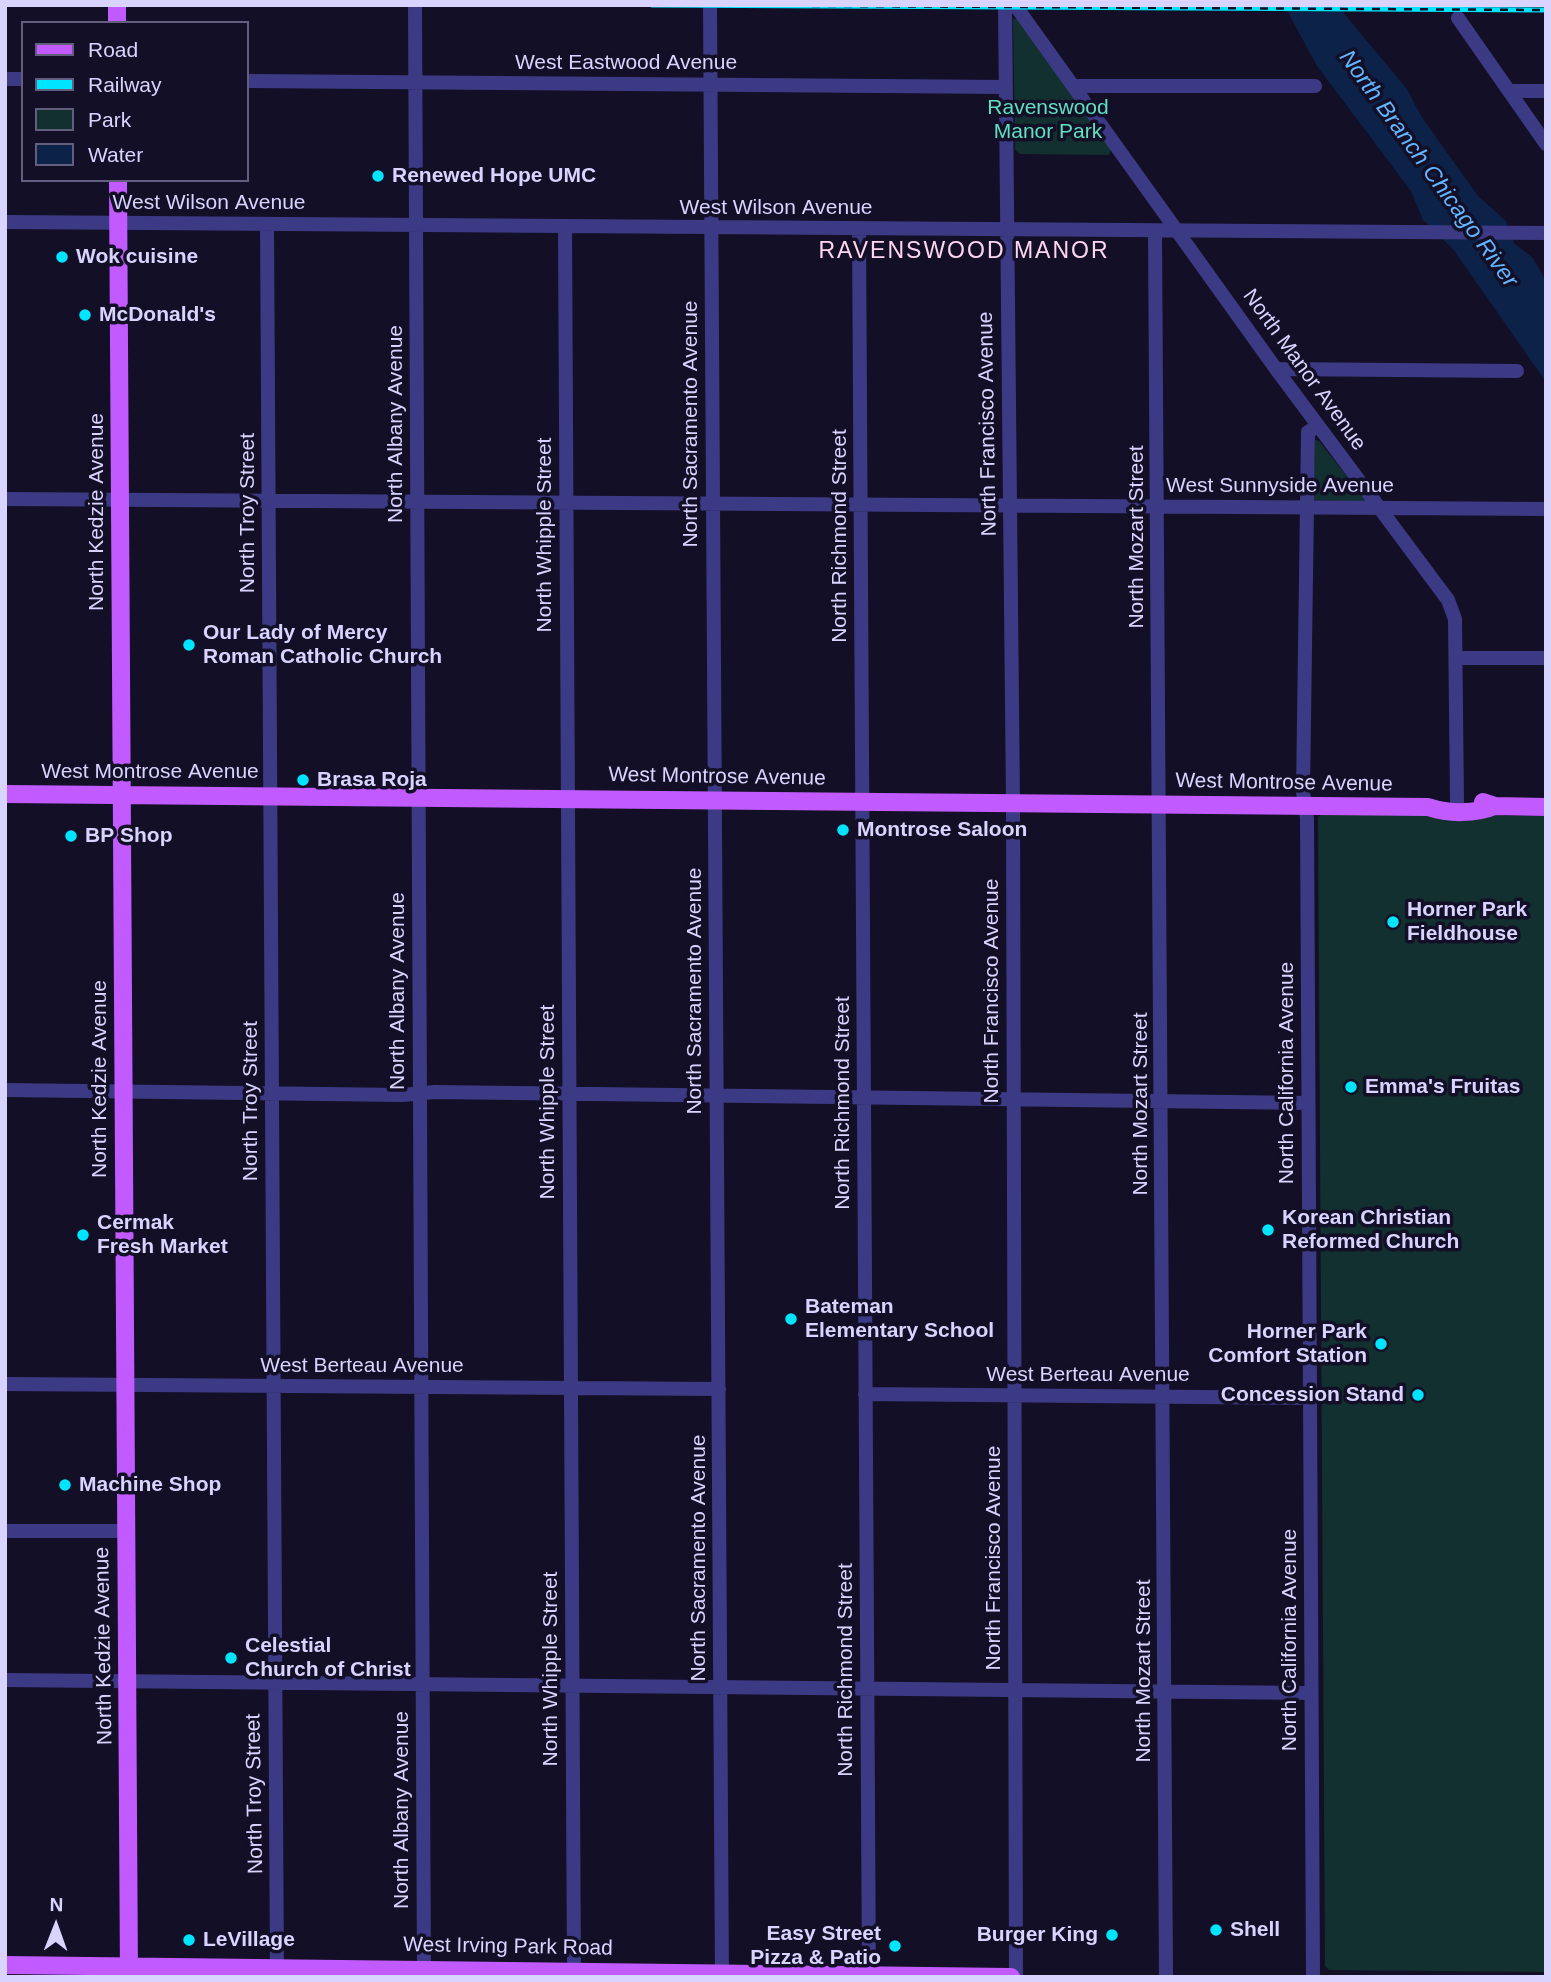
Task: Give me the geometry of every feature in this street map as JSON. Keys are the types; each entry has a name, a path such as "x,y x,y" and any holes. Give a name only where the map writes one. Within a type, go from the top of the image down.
{"main road":[{"name":"North Kedzie Avenue","path":"118,182 129,1971"},
{"name":"West Montrose Avenue","path":"5,794 1428,807 1454,799 1495,806 1546,807"},
{"name":"West Montrose Avenue","path":"1428,807 1440,811 1481,812 1495,806"},
{"name":"West Irving Park Road","path":"5,1965 129,1971 1011,1977"}],"street":[{"name":"North Albany Avenue","path":"415,5 424,1973"},
{"name":"North Sacramento Avenue","path":"710,5 722,1975"},
{"name":"North Francisco Avenue","path":"1005,5 1013,803 1016,1977"},
{"name":"North Manor Avenue","path":"1015,5 1276,369 1448,600 1455,619 1454,799"},
{"path":"1458,18 1546,144"},
{"name":"West Eastwood Avenue","path":"248,81 1006,87"},
{"path":"1073,86 1315,86"},
{"path":"1509,91 1546,91"},
{"name":"West Wilson Avenue","path":"5,222 1546,233"},
{"name":"North Troy Street","path":"267,224 277,1972"},
{"name":"North Whipple Street","path":"565,227 574,1974"},
{"name":"North Richmond Street","path":"859,229 869,1975"},
{"name":"North Mozart Street","path":"1156,232 1166,1977"},
{"path":"1276,369 1517,371"},
{"name":"North California Avenue","path":"1313,1977 1307,806 1303,792 1308,432 1318,426"},
{"name":"West Sunnyside Avenue","path":"5,499 1546,509"},
{"path":"1455,658 1546,658"},
{"path":"5,1090 1308,1104"},
{"name":"West Berteau Avenue","path":"5,1384 719,1389"},
{"name":"West Berteau Avenue","path":"866,1394 1310,1398"},
{"path":"5,1531 126,1531"},
{"path":"5,1680 1311,1693"}],"green space":[{"name":"Ravenswood Manor Park","path":"1013,19 1017,19 1111,149 1109,155 1020,154 1015,150"},
{"path":"1315,440 1319,441 1367,502 1314,500"},
{"path":"1322,814 1546,816 1546,1972 1329,1970 1325,1966 1318,817"}],"water":[{"name":"North Branch Chicago River","path":"1284,5 1337,5 1407,89 1421,116 1478,196 1506,221 1514,243 1533,258 1546,281 1546,382 1453,249 1423,220 1411,191 1317,66"}],"railway":[{"path":"652,5 1546,10"}],"place":[{"name":"Renewed Hope UMC","path":"378,176"},
{"name":"Wok cuisine","path":"62,257"},
{"name":"McDonald's","path":"85,315"},
{"name":"Our Lady of Mercy Roman Catholic Church","path":"189,645"},
{"name":"Brasa Roja","path":"303,780"},
{"name":"Montrose Saloon","path":"843,830"},
{"name":"BP Shop","path":"71,836"},
{"name":"Horner Park Fieldhouse","path":"1393,922"},
{"name":"Emma's Fruitas","path":"1351,1087"},
{"name":"Korean Christian Reformed Church","path":"1268,1230"},
{"name":"Cermak Fresh Market","path":"83,1235"},
{"name":"Bateman Elementary School","path":"791,1319"},
{"name":"Horner Park Comfort Station","path":"1381,1344"},
{"name":"Concession Stand","path":"1418,1395"},
{"name":"Machine Shop","path":"65,1485"},
{"name":"Celestial Church of Christ","path":"231,1658"},
{"name":"Shell","path":"1216,1930"},
{"name":"Burger King","path":"1112,1935"},
{"name":"LeVillage","path":"189,1940"},
{"name":"Easy Street Pizza & Patio","path":"895,1946"}],"district":[{"name":"RAVENSWOOD MANOR","path":"964,252"}]}
